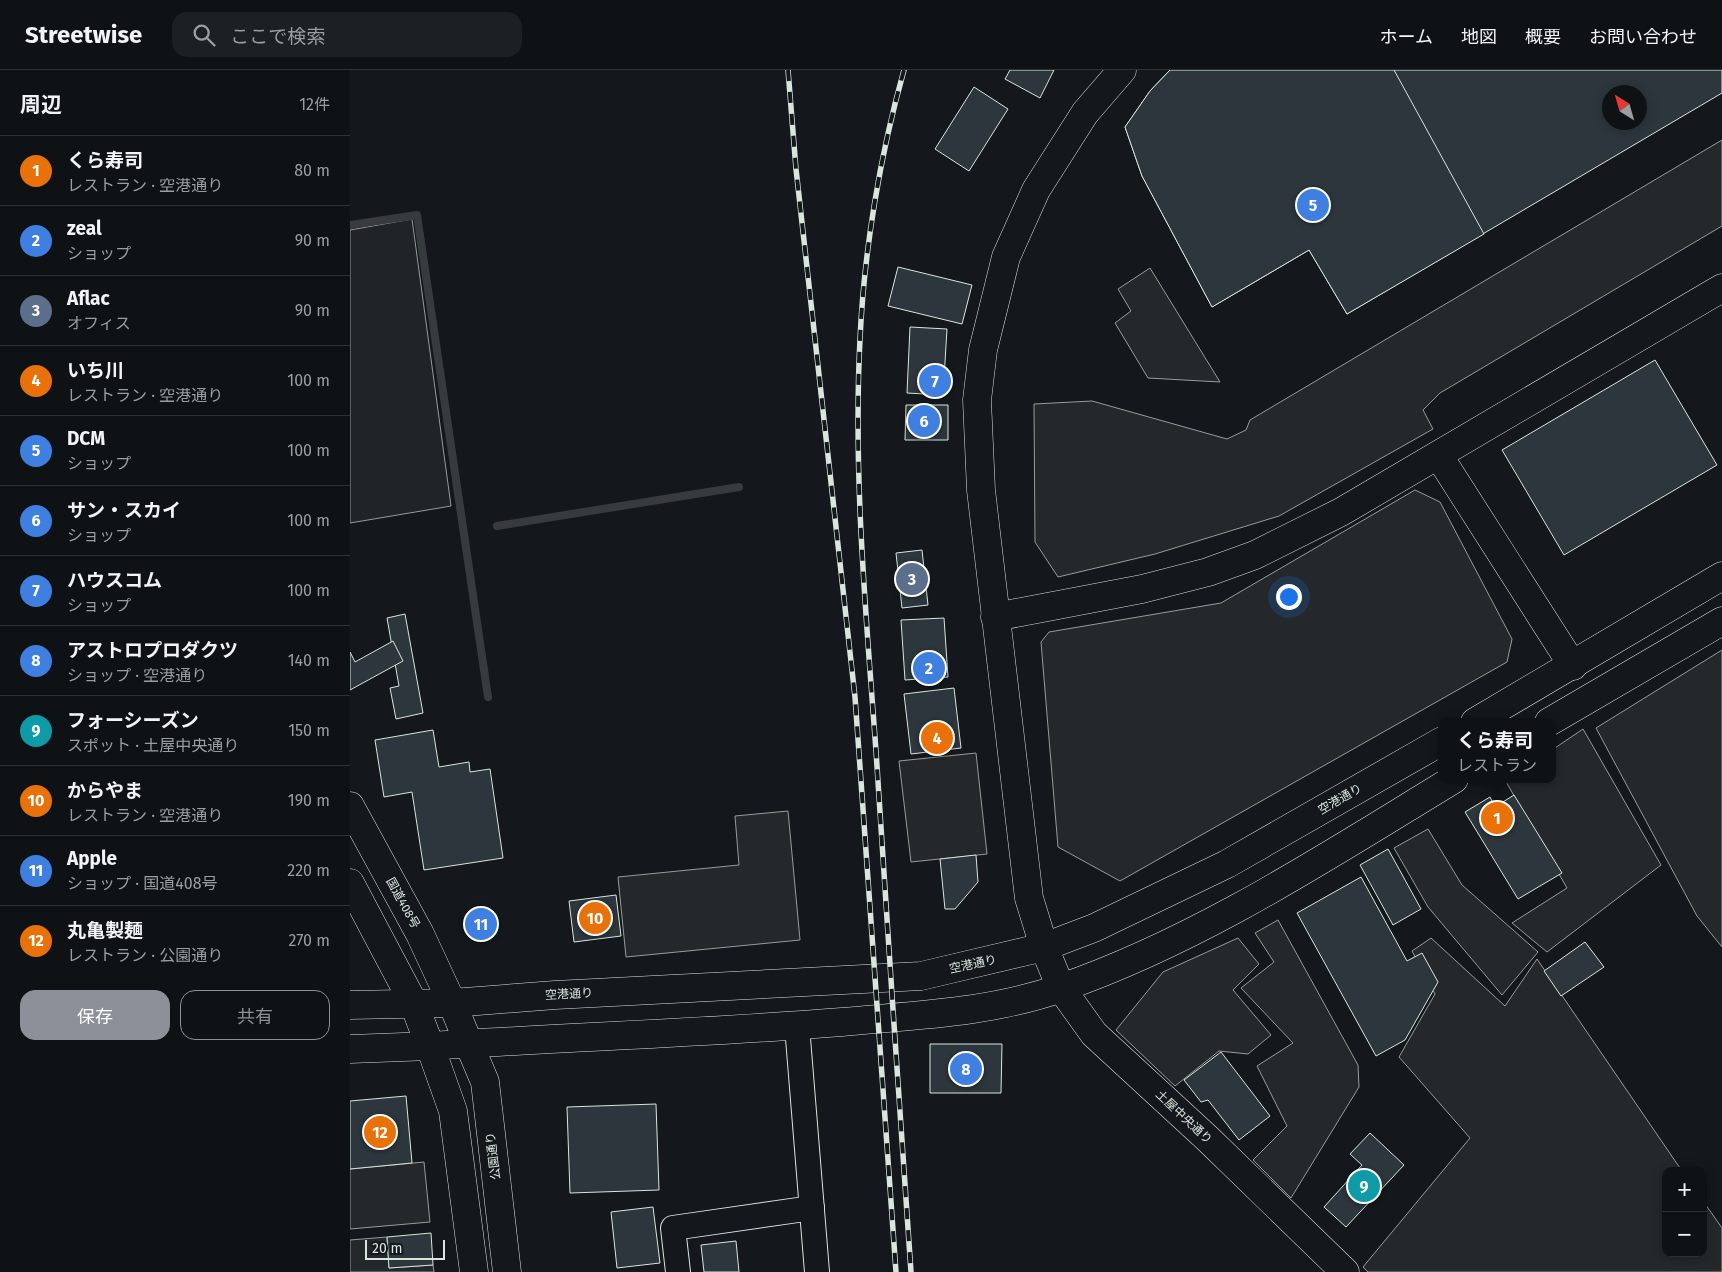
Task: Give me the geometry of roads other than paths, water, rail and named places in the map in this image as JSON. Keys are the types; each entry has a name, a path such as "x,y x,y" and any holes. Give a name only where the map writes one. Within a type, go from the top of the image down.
{"main road":[{"name":"土屋中央通り","path":"1122,70 1085,113 1036,190 1006,257 983,350 977,400 981,490 1029,898 1044,947 1061,988 1094,1034 1208,1139 1345,1272"},
{"path":"995,617 1142,589 1208,572 1247,558 1292,538 1439,456 1722,288"},
{"path":"1439,456 1573,666"},
{"path":"1482,718 1573,666 1722,576"},
{"path":"1556,718 1722,621"},
{"name":"空港通り","path":"350,1005 452,1003 555,995 921,976 1044,947 1094,928 1227,864 1438,743"},
{"path":"350,1049 797,1026 975,1011 1061,988 1130,960 1253,900 1447,783"},
{"name":"国道408号","path":"350,806 420,934 469,1044"},
{"path":"350,883 414,1004 453,1111 474,1272"},
{"name":"公園通り","path":"469,1044 485,1082 507,1272"}],"street":[{"path":"797,1026 817,1272"},
{"path":"678,1272 673,1228 812,1208"}],"waterway":[{"path":"350,225 417,215 488,697"},
{"path":"497,526 739,487"}],"railway":[{"path":"788,70 796,169 855,697 896,1272"},
{"path":"904,70 895,102 881,169 869,238 860,339 858,442 865,597 911,1272"}],"place":[{"name":"DCM","path":"1313,205"},
{"name":"ハウスコム","path":"935,381"},
{"name":"サン・スカイ","path":"924,421"},
{"name":"Aflac","path":"912,579"},
{"name":"zeal","path":"929,668"},
{"name":"いち川","path":"937,738"},
{"name":"くら寿司","path":"1497,818"},
{"name":"からやま","path":"595,918"},
{"name":"Apple","path":"481,924"},
{"name":"アストロプロダクツ","path":"966,1069"},
{"name":"丸亀製麺","path":"380,1132"},
{"name":"フォーシーズン","path":"1364,1186"}]}
